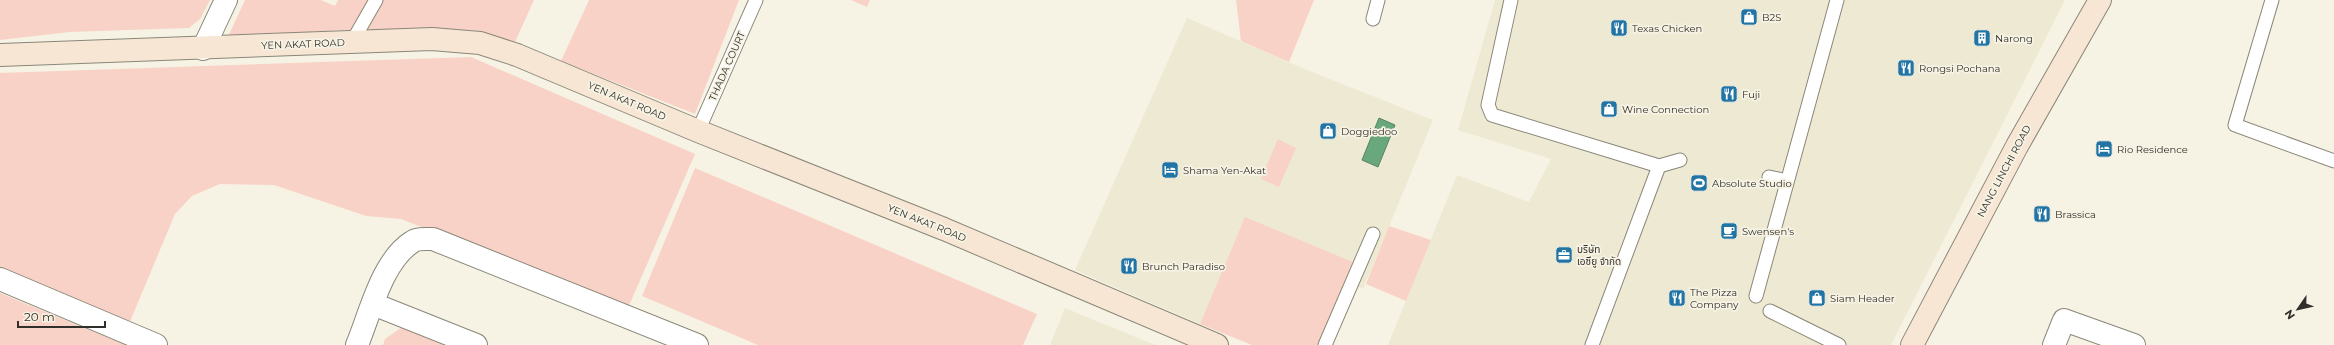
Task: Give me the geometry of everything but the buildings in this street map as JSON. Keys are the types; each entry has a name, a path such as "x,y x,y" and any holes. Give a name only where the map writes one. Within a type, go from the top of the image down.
{"street":[{"path":"203,49 226,0"},
{"name":"NANG LINCHI ROAD","path":"1912,345 2017,146 2100,0"},
{"name":"YEN AKAT ROAD","path":"0,55 203,49 432,39 480,43 517,55 698,131 938,226 1217,345"},
{"path":"357,345 384,277 395,256 413,240 433,239 697,345"},
{"path":"0,279 156,345"},
{"path":"373,304 476,345"},
{"path":"2054,345 2064,320 2134,345"}],"lane":[{"path":"352,42 376,0"},
{"name":"THADA COURT","path":"698,131 756,0"},
{"path":"1373,19 1378,0"},
{"path":"1511,0 1488,105 1492,115 1659,166 1680,160"},
{"path":"1756,296 1837,0"},
{"path":"2272,0 2235,125 2334,161"},
{"path":"1592,345 1659,166"},
{"path":"1769,177 1788,181"},
{"path":"1325,345 1373,234"},
{"path":"1770,311 1839,345"}],"shaded area":[{"path":"0,0 210,0 200,19 189,28 70,32 0,40"},
{"path":"245,0 321,0 335,6 338,0 534,0 515,42 470,30 340,30 227,39"},
{"path":"589,0 739,0 695,114 561,61"},
{"path":"851,0 870,0 867,7"},
{"path":"1236,0 1314,0 1289,62 1241,41"},
{"path":"1495,0 2065,0 1891,345 1388,345 1457,175 1529,202 1551,159 1458,130"},
{"path":"1187,18 1307,70 1433,120 1363,289 1239,232 1200,324 1075,270"},
{"path":"471,57 695,154 628,308 401,219 366,216 274,185 220,184 192,196 175,214 129,324 0,272 0,73"},
{"path":"1379,118 1395,125 1378,167 1362,160"},
{"path":"1278,139 1296,148 1279,187 1261,179"},
{"path":"695,168 1037,314 1023,345 758,345 642,296"},
{"path":"1245,217 1355,263 1321,345 1252,345 1200,324"},
{"path":"1389,226 1431,240 1406,301 1366,284"},
{"path":"0,293 125,345 0,345"},
{"path":"1065,308 1155,345 1050,345"},
{"path":"402,327 446,345 383,345 385,339"}],"place":[{"name":"B2S","path":"1749,17"},
{"name":"Texas Chicken","path":"1619,28"},
{"name":"Narong","path":"1982,38"},
{"name":"Rongsi Pochana","path":"1906,68"},
{"name":"Fuji","path":"1729,94"},
{"name":"Wine Connection","path":"1609,109"},
{"name":"Doggiedoo","path":"1328,131"},
{"name":"Rio Residence","path":"2104,149"},
{"name":"Shama Yen-Akat","path":"1170,170"},
{"name":"Absolute Studio","path":"1699,183"},
{"name":"Brassica","path":"2042,214"},
{"name":"Swensen's","path":"1729,231"},
{"name":"บริษัท เอซียู จำกัด","path":"1564,255"},
{"name":"Brunch Paradiso","path":"1129,266"},
{"name":"The Pizza Company","path":"1677,298"},
{"name":"Siam Header","path":"1817,298"}]}
